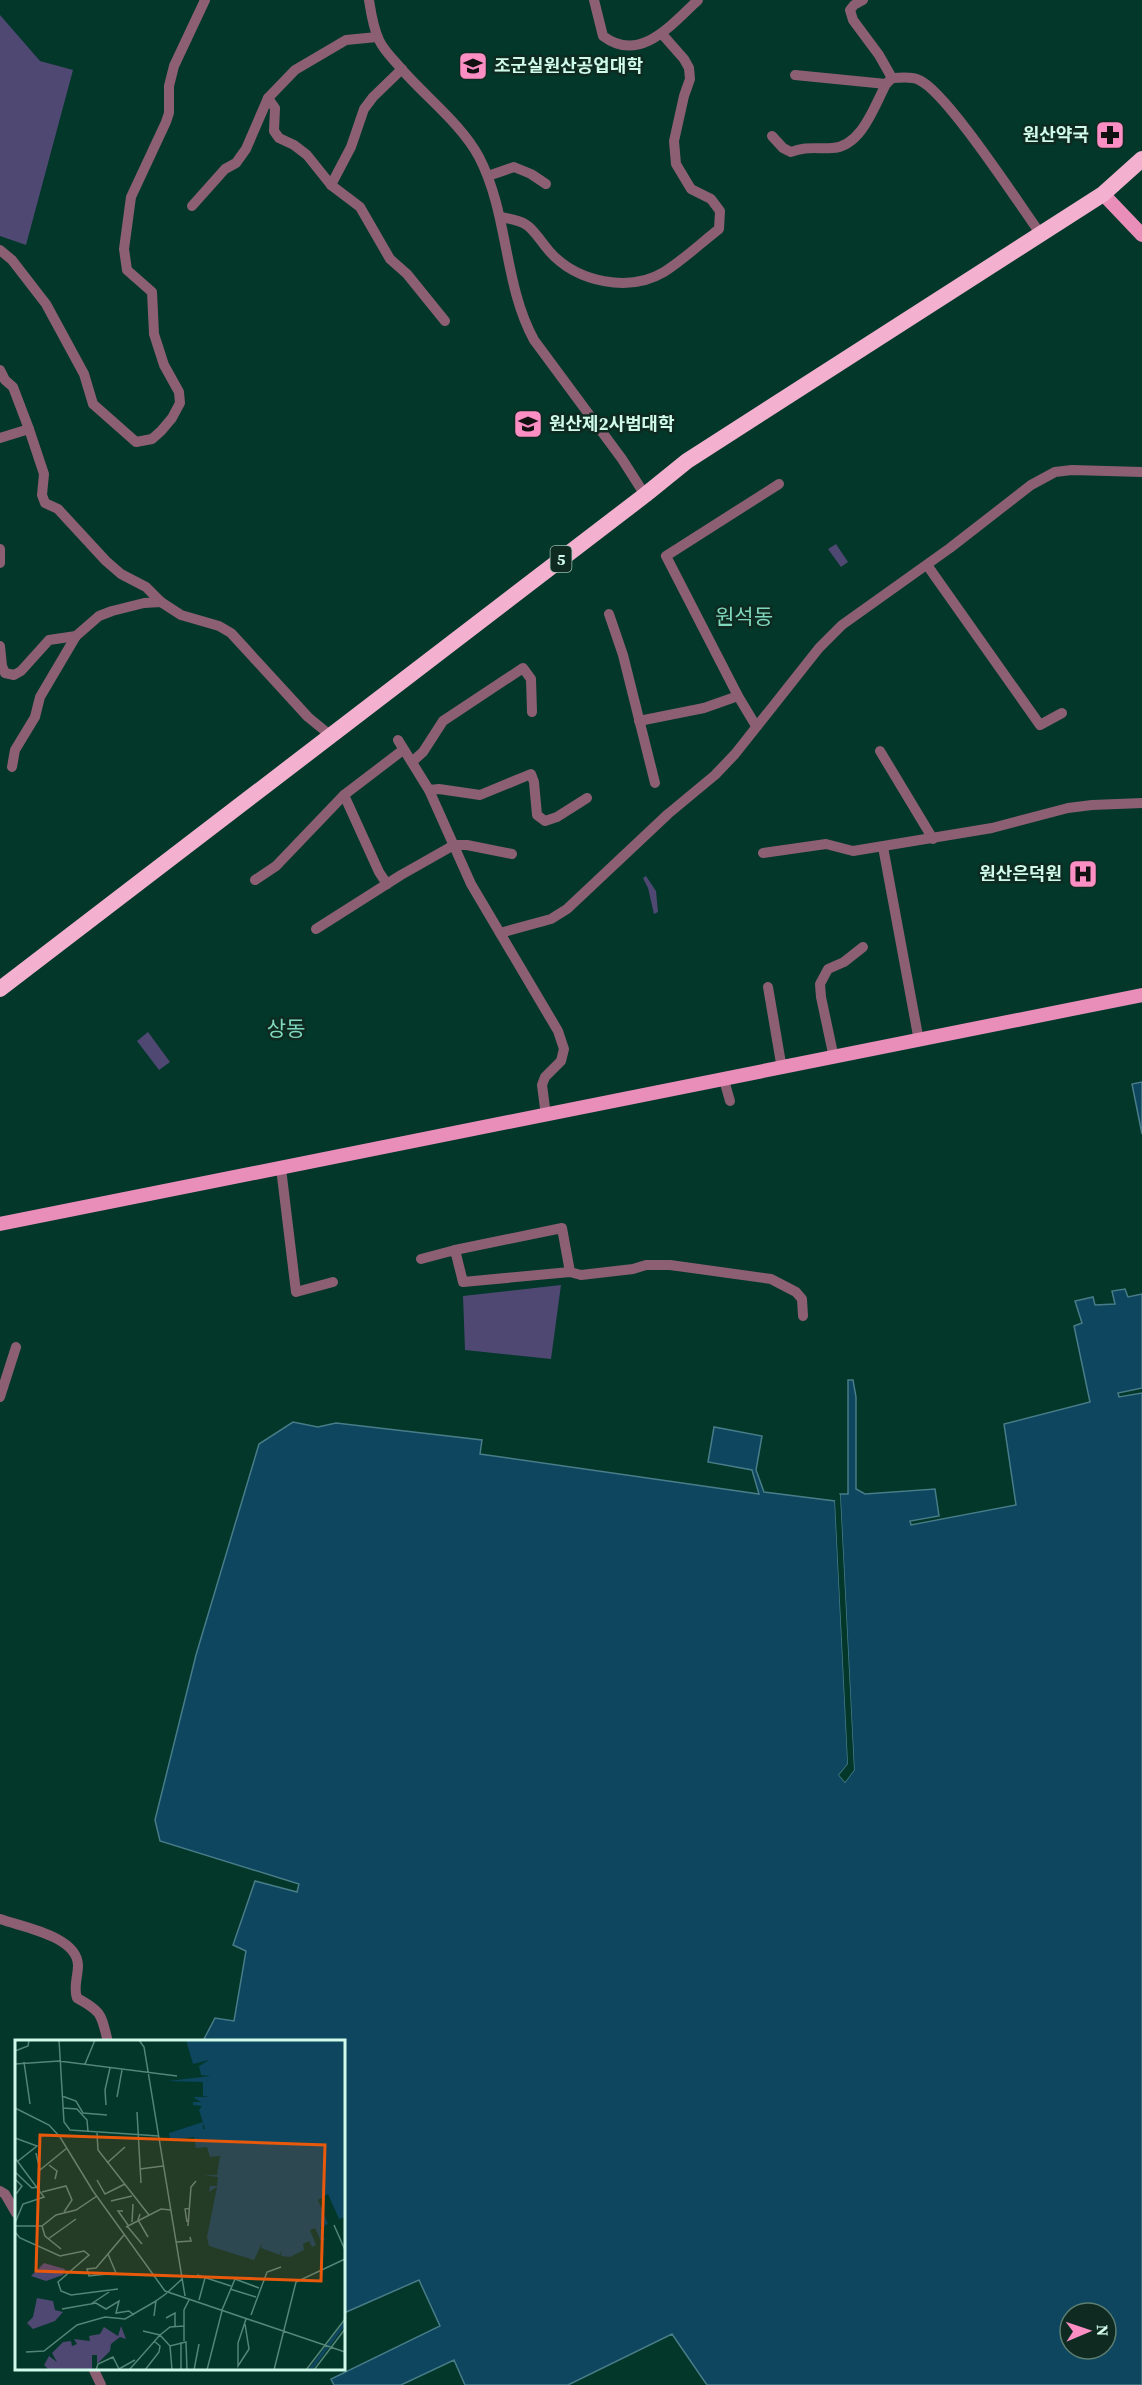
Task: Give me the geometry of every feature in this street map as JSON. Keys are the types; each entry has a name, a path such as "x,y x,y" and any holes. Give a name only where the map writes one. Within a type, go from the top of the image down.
{"highway":[{"name":"5","path":"0,989 687,461 1103,194 1142,159"}],"main road":[{"path":"1103,194 1142,236"},
{"path":"0,1224 1142,995"}],"street":[{"path":"0,250 12,260 46,304 84,374 93,404 136,442 152,439 172,418 181,397 164,365 154,334 152,292 127,270 124,249 131,197 169,113 169,86 174,66 206,0"},
{"path":"369,0 377,37 381,45 465,136 478,155 488,176 500,217 516,298 525,324 534,340 622,459 645,495"},
{"path":"594,0 603,36 621,46 647,43 662,34 698,0"},
{"path":"863,0 854,4 850,10 853,20 879,55 889,81"},
{"path":"500,217 524,222 532,228 551,253 569,269 609,283 632,281 663,272 719,229 720,212 711,199 691,189 676,164 674,141 690,79 689,68 684,58 662,34"},
{"path":"192,206 225,169 236,163 246,149 268,99 295,70 338,44 357,37 377,37"},
{"path":"331,185 351,147 364,109 402,69"},
{"path":"795,75 889,81 918,78 937,94 956,116 1040,233"},
{"path":"772,136 783,148 791,152 801,147 847,146 861,130 889,81"},
{"path":"268,99 275,108 274,131 279,138 294,145 307,155 331,185 360,207 390,259 407,274 445,321"},
{"path":"488,176 514,167 546,184"},
{"path":"0,370 5,380 13,387 29,429 44,474 42,495 45,503 58,509 114,568 134,582 146,586 161,602 181,615 219,626 231,633 308,717 330,735"},
{"path":"0,438 29,429"},
{"path":"500,933 551,919 567,909 668,814 715,776 819,648 842,625 927,565 1022,491 1054,472 1072,470 1142,472"},
{"path":"756,726 738,696 671,554 779,484"},
{"path":"0,549 0,563"},
{"path":"927,565 1040,725 1062,713"},
{"path":"12,767 15,750 34,717 40,697 76,636 99,616 144,603 161,602"},
{"path":"609,614 623,655 655,783"},
{"path":"0,646 5,673 14,675 21,671 49,640 76,636"},
{"path":"413,761 423,752 443,721 523,668 531,680 532,712"},
{"path":"639,722 704,708 738,696"},
{"path":"255,880 276,866 344,795 401,745 429,790 471,884 558,1031 564,1049 561,1061 546,1077 542,1085 546,1116"},
{"path":"880,751 933,839"},
{"path":"429,790 439,789 480,795 531,774 534,782 537,815 545,821 557,817 587,798"},
{"path":"344,795 387,884"},
{"path":"764,853 826,844 853,851 992,828 1068,808 1142,803"},
{"path":"315,929 454,845 467,845 512,854"},
{"path":"883,847 919,1041"},
{"path":"834,1058 820,984 828,969 844,962 863,947"},
{"path":"768,987 782,1069"},
{"path":"724,1080 730,1101"},
{"path":"281,1168 296,1292 333,1282"},
{"path":"421,1259 561,1228 570,1272"},
{"path":"455,1250 463,1282 570,1272 581,1275 633,1269 646,1265 670,1265 771,1279 796,1292 802,1299 803,1316"},
{"path":"0,1397 16,1347"},
{"path":"0,1919 57,1938 71,1949 78,1963 75,1991 77,1998 94,2008 102,2016 108,2040"},
{"path":"0,2191 15,2211"},
{"path":"94,2370 101,2385"}],"shaded area":[{"path":"0,15 40,61 73,70 26,245 0,236"},
{"path":"836,544 848,562 841,567 828,549"},
{"path":"646,876 656,891 658,912 654,914 648,888 643,878"},
{"path":"148,1032 170,1062 159,1070 137,1041"},
{"path":"561,1285 551,1359 465,1350 463,1296"}],"water":[{"path":"1142,1082 1142,1134 1132,1084"},
{"path":"1125,1289 1128,1297 1142,1294 1142,1388 1118,1393 1119,1397 1142,1393 1142,2385 707,2385 672,2334 568,2385 465,2385 454,2360 401,2385 334,2385 331,2379 440,2326 419,2280 345,2313 345,2040 204,2039 215,2018 234,2021 246,1951 233,1945 255,1881 297,1892 299,1884 160,1841 155,1820 196,1655 259,1444 293,1422 318,1427 336,1423 482,1440 480,1454 759,1494 752,1470 708,1462 714,1427 762,1436 756,1470 764,1492 835,1501 848,1764 839,1775 845,1782 854,1770 840,1494 848,1494 848,1380 853,1380 856,1397 856,1489 865,1494 935,1489 939,1516 910,1521 911,1525 1016,1505 1004,1424 1090,1402 1074,1326 1082,1323 1075,1301 1093,1297 1095,1305 1115,1304 1112,1291"}],"pier":[{"path":"840,1494 854,1770 845,1782 839,1775 848,1764 835,1501"}],"place":[{"name":"조군실원산공업대학","path":"473,66"},
{"name":"원산약국","path":"1110,135"},
{"name":"원산제2사범대학","path":"528,424"},
{"name":"원산은덕원","path":"1083,874"}],"district":[{"name":"원석동","path":"744,617"},
{"name":"상동","path":"286,1029"}]}
